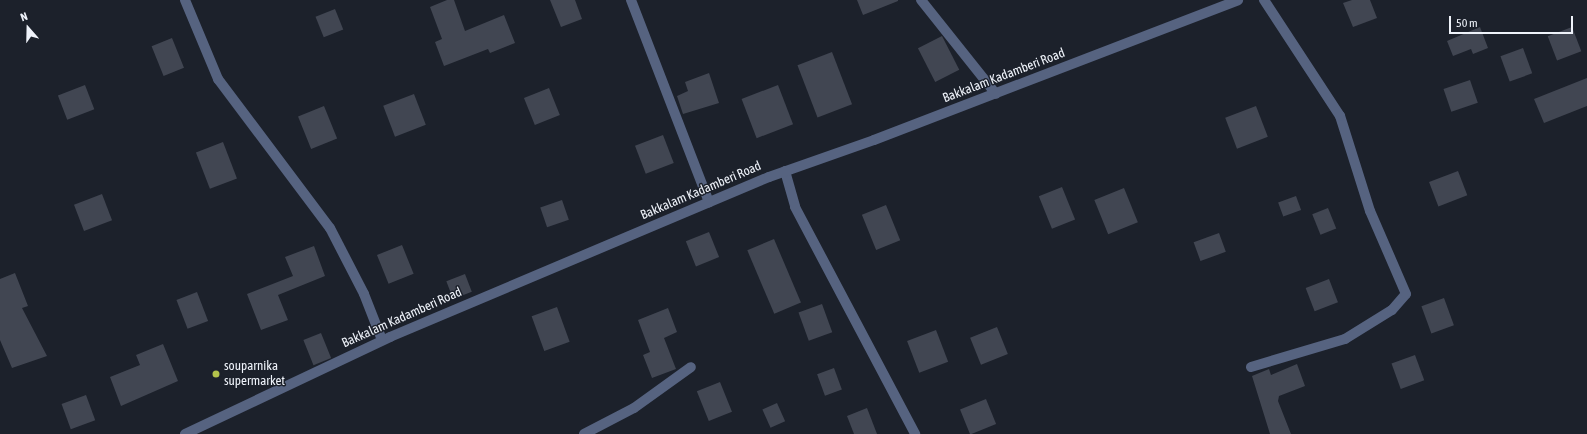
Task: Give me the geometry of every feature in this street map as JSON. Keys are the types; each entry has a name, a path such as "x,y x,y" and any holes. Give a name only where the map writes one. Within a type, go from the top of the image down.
{"street":[{"path":"185,0 218,79 330,228 364,294 382,340"},
{"path":"630,0 709,202"},
{"path":"921,0 996,94"},
{"name":"Bakkalam Kadamberi Road","path":"185,434 382,340 709,202 785,171 996,94 1238,0"},
{"path":"1251,367 1345,339 1392,310 1406,294 1370,211 1340,116 1264,0"},
{"path":"785,171 795,207 915,434"},
{"path":"584,434 634,408 691,367"}],"building":[{"path":"447,0 454,0 465,31 504,15 515,43 490,53 488,49 444,66 435,42 442,39 430,7"},
{"path":"550,0 575,0 582,19 561,27"},
{"path":"857,0 898,0 898,1 863,15"},
{"path":"1352,0 1370,0 1377,18 1353,27 1343,3"},
{"path":"335,9 343,29 324,37 316,17"},
{"path":"1480,27 1488,48 1473,54 1471,49 1453,56 1447,41"},
{"path":"1572,27 1581,51 1557,61 1548,36"},
{"path":"942,36 959,70 935,82 918,48"},
{"path":"172,38 184,68 164,76 152,46"},
{"path":"1523,48 1532,73 1510,82 1500,56"},
{"path":"832,52 852,104 818,118 797,65"},
{"path":"709,73 719,103 683,114 677,96 688,91 685,82"},
{"path":"1587,78 1587,106 1544,123 1534,99"},
{"path":"1470,80 1478,103 1451,112 1444,89"},
{"path":"85,85 94,109 67,120 58,95"},
{"path":"778,85 793,124 757,138 742,99"},
{"path":"549,88 560,115 535,125 524,98"},
{"path":"414,94 426,125 395,137 383,106"},
{"path":"324,106 337,138 311,149 298,116"},
{"path":"1256,106 1268,137 1237,149 1225,118"},
{"path":"663,135 674,163 646,174 635,146"},
{"path":"223,142 237,178 210,189 196,152"},
{"path":"1458,171 1467,195 1438,206 1429,182"},
{"path":"1062,187 1075,219 1052,229 1039,196"},
{"path":"1124,188 1138,222 1108,234 1094,200"},
{"path":"102,194 112,220 84,231 74,205"},
{"path":"1296,196 1301,210 1283,217 1278,202"},
{"path":"562,200 569,220 547,227 540,207"},
{"path":"886,205 900,240 876,250 862,215"},
{"path":"1328,208 1336,228 1320,235 1312,214"},
{"path":"709,232 719,257 696,266 686,241"},
{"path":"1219,233 1226,252 1200,261 1194,242"},
{"path":"774,239 801,303 774,314 747,250"},
{"path":"402,245 414,274 389,284 377,255"},
{"path":"314,246 325,276 278,295 288,320 261,330 247,294 293,276 285,257"},
{"path":"15,273 28,306 22,308 47,356 12,368 0,340 0,279"},
{"path":"465,274 472,292 453,299 446,281"},
{"path":"1329,279 1338,302 1315,311 1306,288"},
{"path":"197,292 208,321 188,329 176,300"},
{"path":"1444,298 1454,325 1431,333 1421,306"},
{"path":"822,304 832,332 809,341 799,313"},
{"path":"557,307 570,342 544,351 532,316"},
{"path":"668,308 677,332 664,338 676,369 652,378 643,355 650,352 638,320"},
{"path":"997,327 1008,354 981,365 970,338"},
{"path":"936,330 948,362 919,373 907,341"},
{"path":"321,333 331,358 313,365 303,340"},
{"path":"163,344 178,381 121,406 110,377 140,365 136,355"},
{"path":"1415,355 1424,380 1401,389 1392,364"},
{"path":"1297,364 1305,386 1279,396 1278,401 1291,434 1270,434 1252,376 1269,369 1271,375"},
{"path":"834,368 842,390 825,396 817,374"},
{"path":"720,382 732,412 709,421 697,391"},
{"path":"86,395 95,420 71,429 62,404"},
{"path":"986,399 996,424 970,434 960,409"},
{"path":"777,403 785,421 771,428 762,410"},
{"path":"867,408 877,434 854,434 847,416"}],"place":[{"name":"souparnika supermarket","path":"216,374"}]}
